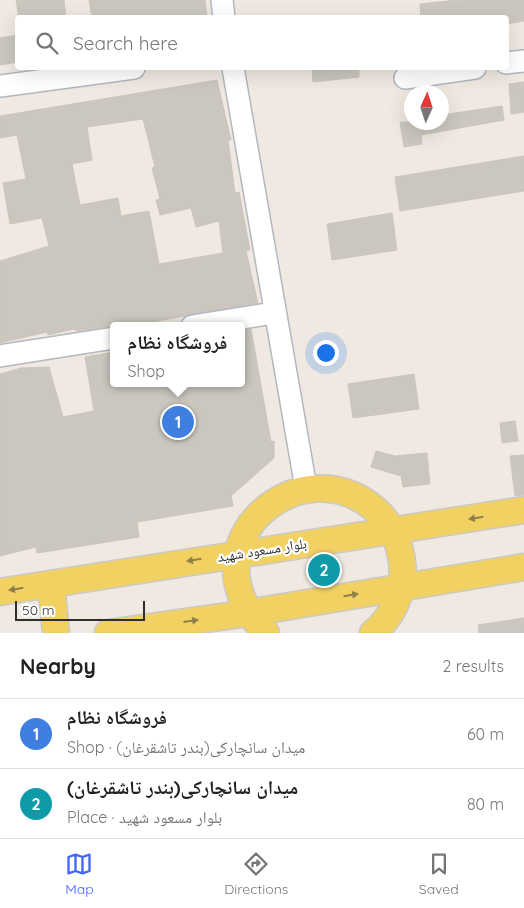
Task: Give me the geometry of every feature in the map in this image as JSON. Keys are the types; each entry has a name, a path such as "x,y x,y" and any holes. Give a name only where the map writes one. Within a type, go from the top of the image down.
{"main road":[{"path":"266,633 248,613 240,594 237,574 238,553 247,530 262,510 282,496 306,488 331,488 356,495 378,510 393,531 402,558 402,587 394,609 380,628 373,633"},
{"name":"بلوار مسعود شهید","path":"0,592 238,553 524,510"},
{"path":"108,633 248,613 524,567"},
{"path":"51,584 56,633"}],"street":[{"path":"222,0 224,15"},
{"path":"509,63 524,61"},
{"path":"0,86 119,70"},
{"path":"233,70 274,313 306,488"},
{"path":"405,78 461,70"},
{"path":"217,322 274,313"},
{"path":"0,356 110,339"}],"building":[{"path":"16,0 64,0 66,15 18,15"},
{"path":"89,0 205,0 207,15 92,15"},
{"path":"457,0 524,0 524,21 509,24 509,15 421,15 420,4"},
{"path":"15,36 15,62 0,65 0,38"},
{"path":"312,70 359,70 359,77 313,82"},
{"path":"217,80 231,140 228,140 235,193 239,192 250,250 246,251 258,303 151,322 110,322 110,326 76,331 74,329 48,335 47,332 0,343 0,261 49,246 42,218 10,224 3,183 26,179 17,135 0,138 0,116","holes":["143,119 155,167 152,168 160,199 156,200 160,215 191,208 196,227 219,221 223,253 159,264 149,211 121,216 118,198 80,205 72,164 92,160 87,127"]},
{"path":"524,82 524,112 511,114 509,84"},
{"path":"502,106 504,120 449,130 449,114"},
{"path":"400,122 404,122 404,130 449,130 421,135 422,144 404,147"},
{"path":"524,156 524,191 400,211 395,177"},
{"path":"392,213 397,250 332,260 327,224"},
{"path":"251,329 271,442 274,441 274,458 231,496 233,506 137,522 139,537 37,553 36,547 0,556 0,374 21,368 49,367 63,417 94,411 85,357 110,353 110,387 245,387 245,330"},
{"path":"414,374 419,409 353,418 348,384"},
{"path":"515,421 518,441 502,443 500,423"},
{"path":"376,451 395,456 427,453 430,484 403,487 401,476 371,467"},
{"path":"524,455 524,495 515,496 510,456"},
{"path":"524,618 524,633 479,633 478,625"}],"place":[{"name":"فروشگاه نظام","path":"178,422"},
{"name":"میدان سانچارکی(بندر تاشقرغان)","path":"324,570"}]}
